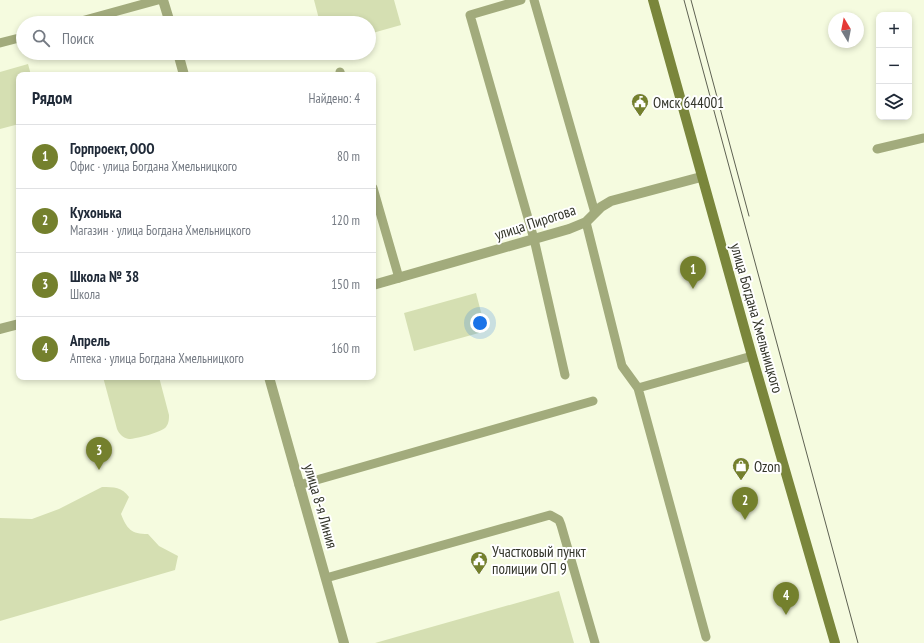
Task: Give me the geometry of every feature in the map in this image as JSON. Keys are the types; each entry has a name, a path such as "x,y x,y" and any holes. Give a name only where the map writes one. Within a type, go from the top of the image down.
{"main road":[{"name":"улица Богдана Хмельницкого","path":"653,0 701,177 835,643"}],"street":[{"path":"163,0 168,16"},
{"path":"180,60 183,72"},
{"name":"улица Пирогова","path":"376,284 569,229 586,222 601,207 611,201 701,177"},
{"path":"0,329 16,325"},
{"name":"улица 8-я Линия","path":"270,380 344,643"}],"lane":[{"path":"100,16 158,0"},
{"path":"522,0 470,15 534,239 565,375"},
{"path":"534,0 595,213"},
{"path":"0,43 16,39"},
{"path":"877,149 924,138"},
{"path":"376,198 399,278"},
{"path":"586,222 622,366 638,388 706,637"},
{"path":"638,388 752,356"},
{"path":"299,485 593,402"},
{"path":"326,578 550,515 559,520 561,525 595,643"}],"green space":[{"path":"314,0 394,0 401,25 376,32 376,16 318,16"},
{"path":"28,64 30,72 16,72 16,125 0,129 0,72"},
{"path":"476,293 486,331 414,351 404,313"},
{"path":"104,380 160,380 169,415 166,427 154,433 129,439 122,436 117,429"},
{"path":"102,487 117,488 124,491 129,497 121,514 125,523 130,530 137,533 148,534 159,546 178,556 175,570 0,621 0,518 32,519 59,509"},
{"path":"559,591 574,643 375,643"}],"tram line":[{"path":"684,0 858,643"},
{"path":"691,0 749,216"}],"place":[{"name":"Омск 644001","path":"640,117"},
{"name":"Горпроект, ООО","path":"693,289"},
{"name":"Школа № 38","path":"99,470"},
{"name":"Ozon","path":"741,481"},
{"name":"Кухонька","path":"745,520"},
{"name":"Участковый пункт полиции ОП 9","path":"479,575"},
{"name":"Апрель","path":"786,615"}]}
